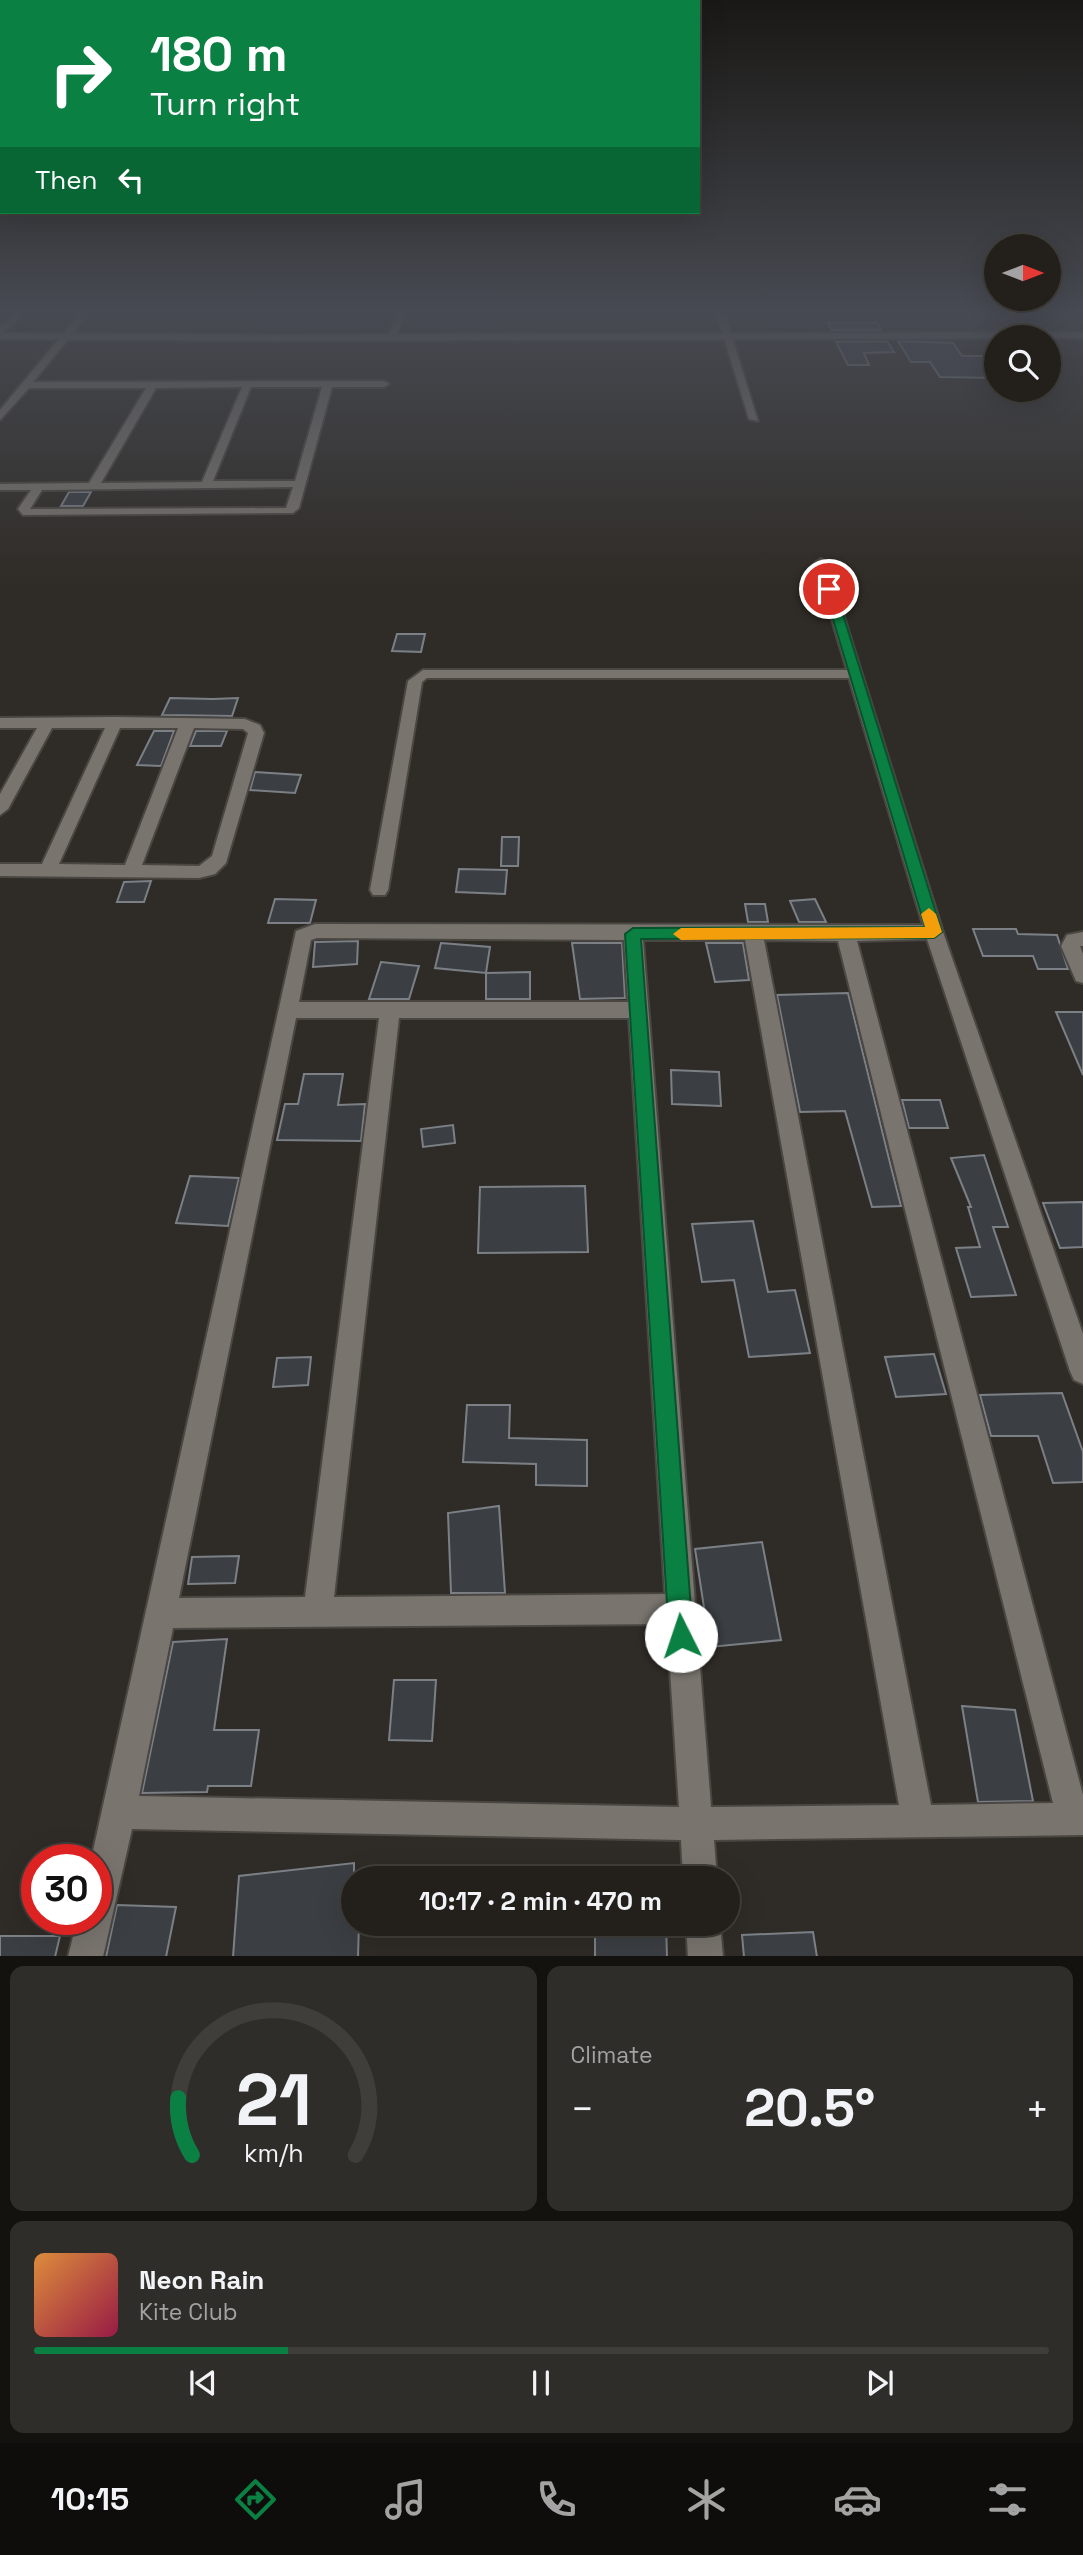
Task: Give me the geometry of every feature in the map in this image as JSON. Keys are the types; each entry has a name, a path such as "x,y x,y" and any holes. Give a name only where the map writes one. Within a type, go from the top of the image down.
{"street":[{"path":"93,486 140,406"},
{"path":"206,485 239,406"},
{"path":"39,486 24,509 27,513 285,512 293,508 322,406"},
{"path":"750,406 754,419"},
{"path":"0,487 300,484"},
{"path":"821,563 934,932 1075,1322 1083,1371"},
{"path":"379,890 415,681 423,674 855,674"},
{"path":"47,872 116,722"},
{"path":"0,723 245,724 255,729 256,733 219,859 209,870 0,870"},
{"path":"0,809 47,723"},
{"path":"131,872 188,723"},
{"path":"111,1844 303,936 315,931 633,934 934,932"},
{"path":"633,934 699,1866"},
{"path":"753,934 918,1821"},
{"path":"119,1812 696,1824 1078,1819 846,934"},
{"path":"1083,939 1074,940 1070,946 1083,976"},
{"path":"287,1010 639,1010"},
{"path":"318,1610 390,1011"},
{"path":"161,1613 679,1609"},
{"path":"85,1956 90,1935"},
{"path":"704,1936 706,1956"}],"building":[{"path":"69,492 91,492 83,506 61,506"},
{"path":"397,634 425,634 421,652 392,651"},
{"path":"170,698 238,698 232,716 162,715"},
{"path":"154,731 174,731 161,766 137,765"},
{"path":"196,731 227,731 221,746 190,746"},
{"path":"255,772 301,775 295,793 250,790"},
{"path":"502,837 519,837 518,866 501,866"},
{"path":"459,869 507,870 505,894 456,892"},
{"path":"151,881 144,902 117,902 124,882"},
{"path":"275,899 316,900 310,923 268,923"},
{"path":"815,899 826,922 799,922 790,901"},
{"path":"745,904 765,904 768,922 748,922"},
{"path":"973,929 1016,929 1018,934 1057,935 1068,969 1038,969 1033,956 983,956"},
{"path":"358,941 357,964 313,967 315,942"},
{"path":"441,943 490,947 486,973 435,968"},
{"path":"572,943 622,943 625,998 580,999"},
{"path":"706,943 743,943 749,980 715,982"},
{"path":"381,962 419,966 409,999 369,999"},
{"path":"530,972 530,999 486,999 486,973"},
{"path":"848,993 901,1206 872,1207 845,1111 800,1112 777,995"},
{"path":"1056,1012 1083,1012 1083,1075"},
{"path":"671,1070 719,1072 721,1106 672,1104"},
{"path":"304,1074 343,1074 338,1105 365,1104 361,1141 277,1140 285,1104 298,1104"},
{"path":"902,1100 940,1100 948,1128 909,1128"},
{"path":"453,1125 455,1143 423,1147 421,1129"},
{"path":"984,1155 1008,1227 993,1227 1016,1295 971,1297 956,1248 980,1247 968,1207 971,1207 951,1158"},
{"path":"190,1176 239,1178 228,1226 176,1223"},
{"path":"585,1186 588,1252 478,1253 480,1187"},
{"path":"1083,1202 1083,1247 1060,1248 1043,1203"},
{"path":"753,1221 768,1292 795,1290 810,1353 749,1357 734,1280 702,1282 692,1224"},
{"path":"934,1354 946,1394 896,1397 885,1357"},
{"path":"311,1357 308,1385 273,1387 277,1358"},
{"path":"1062,1393 1083,1452 1083,1482 1053,1483 1038,1436 991,1436 980,1395"},
{"path":"467,1405 510,1405 509,1438 587,1440 587,1486 536,1485 536,1464 463,1462"},
{"path":"499,1506 505,1593 451,1593 448,1513"},
{"path":"762,1542 781,1640 710,1647 695,1549"},
{"path":"239,1556 235,1583 188,1584 192,1557"},
{"path":"227,1639 214,1730 259,1730 251,1786 208,1786 207,1792 142,1793 173,1642"},
{"path":"394,1680 436,1680 432,1741 389,1740"},
{"path":"962,1706 1015,1710 1033,1801 978,1802"},
{"path":"354,1863 354,1866 341,1866 341,1936 359,1936 358,1956 233,1956 239,1876"},
{"path":"117,1905 176,1907 166,1956 106,1956"},
{"path":"813,1932 817,1956 744,1956 742,1935"},
{"path":"0,1936 60,1936 55,1956 0,1956"},
{"path":"595,1936 666,1936 667,1956 595,1956"}],"slow traffic":[{"path":"681,934 934,932 929,914"}],"route":[{"path":"681,1636 633,934 934,932 829,589"}]}
